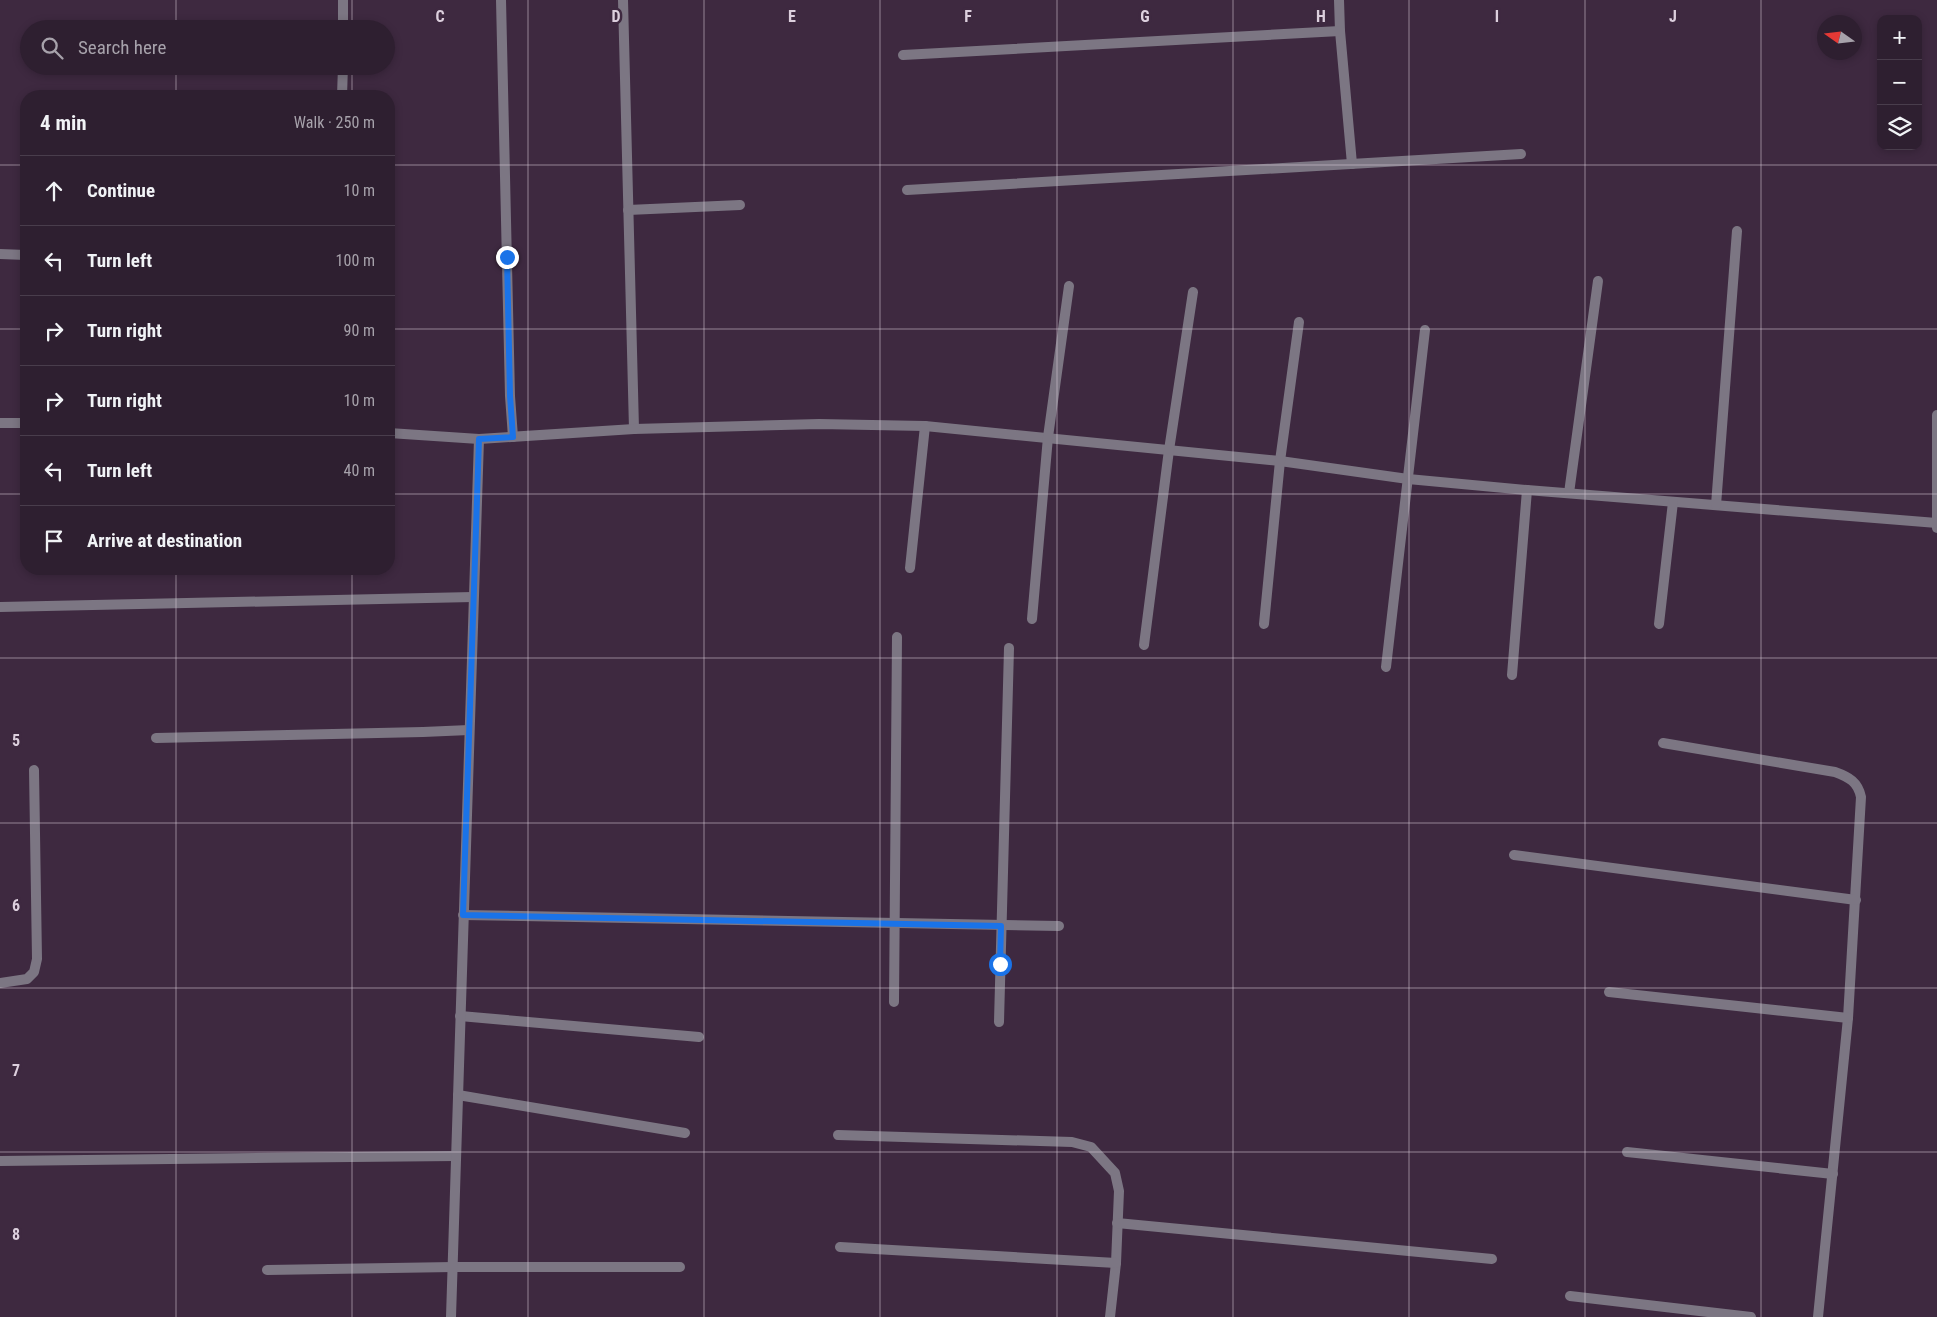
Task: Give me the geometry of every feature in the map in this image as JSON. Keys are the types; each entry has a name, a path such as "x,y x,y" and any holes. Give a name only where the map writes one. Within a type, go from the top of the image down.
{"street":[{"path":"343,0 343,20"},
{"path":"501,0 510,396 513,437"},
{"path":"623,0 634,428"},
{"path":"1339,0 1352,164"},
{"path":"903,55 1340,31"},
{"path":"342,75 342,90"},
{"path":"907,190 1521,154"},
{"path":"628,210 740,205"},
{"path":"1716,505 1737,231"},
{"path":"0,254 20,254"},
{"path":"1569,493 1598,281"},
{"path":"1032,619 1048,437 1069,286"},
{"path":"1144,645 1169,450 1193,292"},
{"path":"1264,624 1280,460 1299,322"},
{"path":"1386,667 1426,330"},
{"path":"395,434 479,439 634,428 819,424 925,426 1280,460 1408,479 1937,524 1937,415"},
{"path":"0,423 20,423"},
{"path":"910,568 925,426"},
{"path":"451,1317 479,439"},
{"path":"1512,674 1527,490"},
{"path":"1659,624 1673,502"},
{"path":"0,607 473,597"},
{"path":"894,1002 897,637"},
{"path":"999,1022 1009,648"},
{"path":"156,738 469,730"},
{"path":"1663,743 1835,772 1852,779 1860,790 1856,900 1848,1018 1818,1317"},
{"path":"0,983 28,979 34,972 37,959 34,770"},
{"path":"1514,855 1856,900"},
{"path":"463,915 1059,926"},
{"path":"1608,992 1848,1018"},
{"path":"460,1016 699,1037"},
{"path":"458,1095 685,1133"},
{"path":"838,1135 1072,1142 1091,1147 1115,1173 1119,1191 1116,1263 1110,1317"},
{"path":"1627,1152 1833,1174"},
{"path":"0,1161 115,1158 456,1156"},
{"path":"1117,1223 1492,1259"},
{"path":"840,1247 1116,1263"},
{"path":"268,1270 453,1267 680,1267"},
{"path":"1570,1296 1751,1317"}],"route":[{"path":"507,257 510,396 513,437 479,439 463,915 1001,926 1000,964"}]}
